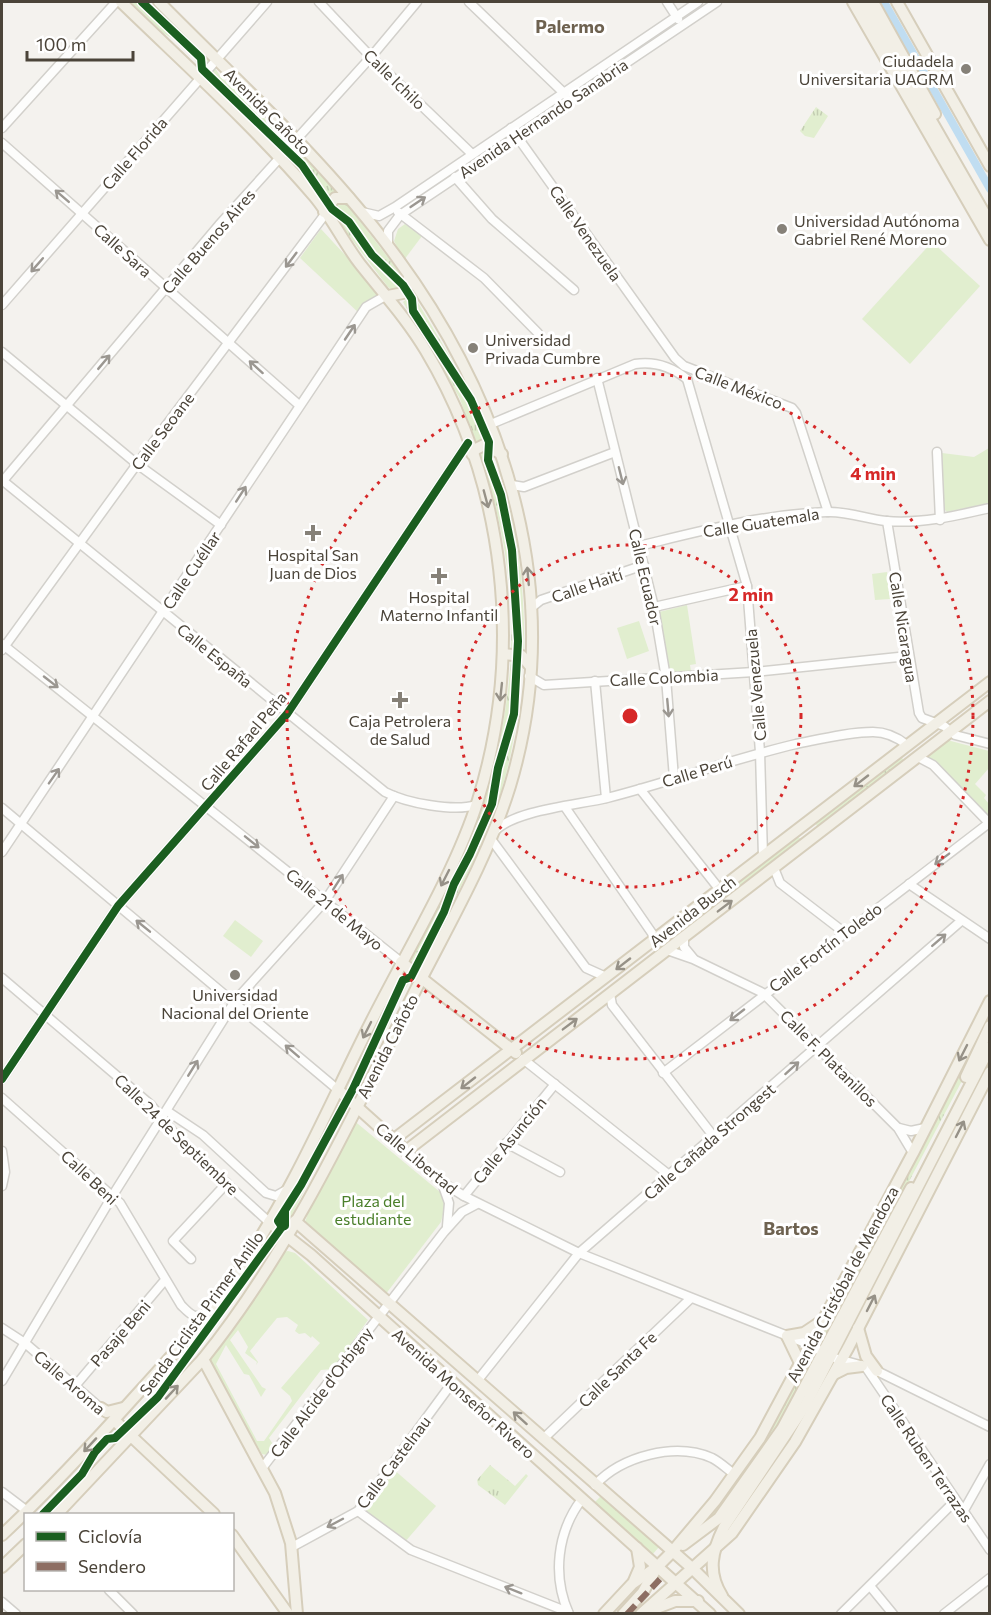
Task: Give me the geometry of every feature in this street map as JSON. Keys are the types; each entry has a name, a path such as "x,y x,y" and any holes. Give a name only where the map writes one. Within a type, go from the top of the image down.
{"main road":[{"name":"Avenida Cañoto","path":"27,1511 114,1420 207,1313 244,1264 270,1222 457,854 476,805 495,730 504,654 504,612 497,548 485,495 468,443 439,374 387,296 360,264 317,200 200,79 121,2"},
{"name":"Avenida Cañoto","path":"59,1513 203,1359 221,1336 295,1221 357,1107 492,836 503,807 519,747 530,671 531,608 525,546 512,485 491,424 459,356 409,276 361,212 296,140 159,2"},
{"path":"853,2 990,240"},
{"path":"863,2 990,223"},
{"path":"873,2 990,211"},
{"path":"897,2 990,166"},
{"path":"325,213 335,198 349,198"},
{"path":"387,296 403,293 408,286 409,276"},
{"path":"472,454 484,445 502,454"},
{"path":"504,654 522,656 530,671"},
{"name":"Avenida Busch","path":"393,1140 990,682"},
{"name":"Avenida Busch","path":"406,1151 416,1141 990,701"},
{"path":"907,745 909,754 918,757"},
{"path":"813,818 815,829 822,831"},
{"path":"798,829 806,832 809,841"},
{"path":"688,914 690,925 697,927"},
{"path":"672,927 681,928 684,937"},
{"path":"656,939 658,947 666,951"},
{"path":"641,950 649,951 652,961"},
{"name":"Calle 21 de Mayo","path":"401,962 523,1059"},
{"name":"Avenida Cristóbal de Mendoza","path":"604,1614 632,1584 658,1566 672,1552 734,1474 770,1421 808,1344 913,1153 990,1001"},
{"name":"Avenida Cristóbal de Mendoza","path":"642,1614 732,1533 814,1412 832,1377 834,1354 990,1026"},
{"name":"Avenida Cristóbal de Mendoza","path":"714,1547 724,1527 797,1420 834,1354 990,1047"},
{"path":"501,1057 510,1060 511,1069"},
{"name":"Avenida Cristóbal de Mendoza","path":"672,1552 719,1518 776,1437 808,1383 858,1328 990,1072"},
{"name":"Calle Libertad","path":"337,1089 406,1151"},
{"path":"406,1132 411,1139 416,1141"},
{"name":"Avenida Monseñor Rivero","path":"295,1221 693,1569 739,1614"},
{"name":"Avenida Monseñor Rivero","path":"270,1222 392,1328 710,1614"},
{"path":"392,1328 395,1318 403,1316"},
{"path":"799,1361 787,1336 804,1333 822,1321"},
{"path":"858,1328 866,1356 877,1371"},
{"path":"203,1359 264,1467 275,1493 292,1547 297,1614"},
{"path":"832,1377 842,1369 863,1366"},
{"path":"792,1376 808,1383"},
{"path":"100,1408 116,1411 126,1406"},
{"path":"147,1419 145,1435 149,1450"},
{"name":"Calle Aroma","path":"114,1420 149,1450 212,1513"},
{"path":"563,1482 578,1481 578,1469"},
{"name":"Avenida Cañoto","path":"2,1535 24,1514"},
{"path":"234,1538 277,1595 288,1614"},
{"path":"2,1567 24,1546"},
{"path":"714,1547 712,1572 722,1596"},
{"path":"631,1605 632,1584 640,1567 637,1548"},
{"name":"Avenida Cristóbal de Mendoza","path":"623,1614 643,1592 658,1566"},
{"path":"277,1595 289,1596 296,1587"},
{"path":"642,1614 669,1602 698,1601"}],"street":[{"path":"2,129 116,2"},
{"name":"Calle Florida","path":"2,305 267,2"},
{"name":"Calle Ichilo","path":"319,2 371,57 472,154"},
{"name":"Calle Buenos Aires","path":"2,481 278,159 371,57 417,2"},
{"path":"470,2 570,100"},
{"path":"667,2 682,24"},
{"name":"Avenida Hernando Sanabria","path":"361,212 379,216 397,211 456,177 518,136 533,119 564,93 698,2"},
{"name":"Avenida Hernando Sanabria","path":"397,211 490,142 512,128 570,100 717,2"},
{"name":"Calle Venezuela","path":"512,128 684,373 747,586 760,753 764,856"},
{"name":"Calle Sara","path":"2,142 299,405"},
{"path":"490,142 495,151"},
{"path":"456,177 492,219 573,290"},
{"path":"388,246 388,231 397,211 484,278 538,333"},
{"name":"Calle Seoane","path":"2,646 325,213"},
{"name":"Calle Cuéllar","path":"2,852 95,717 299,405 366,307 387,296"},
{"path":"2,352 137,464 221,525"},
{"name":"Calle México","path":"491,424 635,364 647,362 684,373 696,371 792,408 796,412 828,512"},
{"name":"Calle Ecuador","path":"597,378 654,607 666,678 674,778"},
{"name":"Calle Rafael Peña","path":"2,1078 118,906 287,714 468,443"},
{"path":"512,485 524,487 615,452"},
{"path":"937,452 940,520"},
{"name":"Calle España","path":"2,481 287,714 394,796 459,809 476,805"},
{"name":"Calle Guatemala","path":"639,546 729,524 828,512 887,521 940,520 990,508"},
{"name":"Calle Nicaragua","path":"887,521 919,713 922,718 951,731"},
{"name":"Calle Haití","path":"531,608 541,600 644,565"},
{"path":"654,607 747,586"},
{"name":"Calle 21 de Mayo","path":"2,646 95,717 401,962"},
{"name":"Calle Colombia","path":"530,671 544,685 754,672 908,656"},
{"path":"595,681 606,798"},
{"path":"951,731 956,735 990,744"},
{"name":"Calle Perú","path":"492,836 504,824 522,818 640,789 760,753 865,732 888,734 907,745"},
{"path":"918,757 929,761 989,824"},
{"path":"640,789 720,890"},
{"path":"2,1381 113,1195 235,1001 325,902 394,796"},
{"path":"503,807 509,815 522,818"},
{"path":"565,807 656,939"},
{"name":"Calle Libertad","path":"2,808 235,1001 337,1089"},
{"name":"Calle Fortín Toledo","path":"663,1073 764,993 989,824"},
{"path":"492,836 586,968 606,978"},
{"path":"774,868 780,883 845,933"},
{"path":"909,884 989,939"},
{"name":"Calle Cañada Strongest","path":"478,1380 579,1253 961,921"},
{"path":"684,937 684,947 693,959"},
{"name":"Calle F. Platanillos","path":"666,951 693,959 764,993 898,1128 913,1153"},
{"name":"Calle 24 de Septiembre","path":"2,978 151,1105 196,1131 271,1196"},
{"path":"610,994 612,1005 714,1137"},
{"name":"Calle 21 de Mayo","path":"523,1059 669,1175"},
{"name":"Calle Asunción","path":"464,1196 555,1084"},
{"name":"Calle Beni","path":"3,1103 113,1195 165,1280 191,1315 199,1317 207,1313"},
{"name":"Calle 24 de Septiembre","path":"165,1114 183,1144 270,1222"},
{"path":"898,1128 911,1131 925,1128"},
{"path":"183,1144 187,1136 196,1131"},
{"path":"506,1143 560,1172"},
{"path":"2,1151 5,1172 2,1186"},
{"name":"Calle Libertad","path":"406,1151 440,1181 477,1204 579,1253 690,1299 834,1354"},
{"name":"Calle Asunción","path":"440,1181 449,1203 449,1218 444,1232"},
{"path":"191,1259 173,1241 227,1183"},
{"path":"259,1211 268,1205 271,1196 282,1194 288,1189"},
{"name":"Calle Asunción","path":"379,1317 444,1232 462,1212 477,1204"},
{"name":"Pasaje Beni","path":"75,1386 165,1280"},
{"name":"Calle Santa Fe","path":"543,1439 690,1299"},
{"name":"Calle Alcide d'Orbigny","path":"264,1467 379,1317"},
{"name":"Calle Aroma","path":"2,1328 25,1343 114,1420"},
{"path":"834,1354 877,1371"},
{"path":"834,1354 877,1371 990,1427"},
{"name":"Calle Ruben Terrazas","path":"863,1366 990,1550"},
{"name":"Calle Castelnau","path":"292,1547 358,1510 452,1383"},
{"path":"595,1485 608,1473 628,1462 666,1452 705,1456 734,1474"},
{"path":"963,1512 990,1464"},
{"path":"2,1492 27,1511"},
{"path":"568,1613 559,1579 560,1549 567,1525 582,1499"},
{"path":"841,1614 955,1500"},
{"path":"358,1510 411,1550 568,1613"},
{"path":"944,1614 990,1578"},
{"path":"870,1586 893,1614"},
{"path":"110,1591 133,1614"},
{"path":"2,1602 16,1614"}],"green space":[{"path":"131,2 149,2 210,61 201,71 193,57 175,40 163,33"},
{"path":"214,66 220,76 289,142 280,151 206,76"},
{"path":"816,107 828,116 814,138 805,136 800,131"},
{"path":"295,148 336,191 323,198 286,158"},
{"path":"339,203 347,204 403,277 404,282 400,289 394,291 388,287 333,215 332,209"},
{"path":"405,224 422,236 404,260 394,241 398,229"},
{"path":"321,229 382,295 368,301 360,314 300,258"},
{"path":"932,242 980,286 910,364 862,319"},
{"path":"413,294 456,367 490,442 478,446 459,397 403,302"},
{"path":"492,448 510,510 520,563 524,654 511,651 508,575 500,524 479,451"},
{"path":"989,448 989,503 947,512 944,509 942,453 974,457"},
{"path":"887,572 890,599 875,600 872,574"},
{"path":"687,605 696,664 690,665 691,671 673,674 669,672 659,612"},
{"path":"639,621 649,651 627,659 617,628"},
{"path":"511,656 523,661 515,728 501,792 474,859 418,967 410,961 464,851 490,778 507,699"},
{"path":"947,740 989,751 989,768 975,784 986,795 984,798 989,804 989,820 926,757"},
{"path":"901,756 905,763 819,827 816,825 818,820"},
{"path":"794,837 802,841 696,923 693,921 693,915"},
{"path":"235,920 263,941 251,957 223,936"},
{"path":"405,973 412,978 395,1006 389,1025 354,1094 347,1088"},
{"path":"986,1028 965,1075 825,1341 817,1338 844,1293 977,1040"},
{"path":"339,1108 342,1112 339,1121 284,1231 275,1223"},
{"name":"Plaza del estudiante","path":"352,1119 440,1192 445,1206 441,1222 385,1295 305,1222 316,1190"},
{"path":"283,1252 295,1253 368,1320 333,1369 321,1370 269,1438 274,1446 267,1455 262,1454 209,1361","holes":["287,1317 298,1325 295,1331 299,1334 305,1333 311,1338 312,1336 320,1343 281,1388 292,1401 264,1441 257,1441 216,1364 226,1345 244,1374 249,1375 261,1397 266,1389 262,1387 230,1340 238,1330 248,1347 245,1353 257,1362 256,1365 258,1362 250,1351 277,1318"]},
{"path":"797,1382 801,1385 783,1421 715,1519 700,1527 769,1431"},
{"path":"490,1465 515,1486 526,1474 528,1476 505,1505 478,1485 477,1480"},
{"path":"393,1469 436,1506 404,1543 365,1512"},
{"path":"601,1496 659,1547 652,1555 593,1504"}],"waterway":[{"path":"884,2 990,189"}],"marked path":[{"path":"627,1614 661,1578 663,1580"}],"cycle path":[{"path":"142,2 201,58 202,69 302,165 332,209 349,222 372,255 403,285 412,299 413,311 471,400 489,442 488,460 501,495 512,550 518,641 514,714 498,768 492,804 454,884 444,912 411,977 403,980 353,1089 301,1185 278,1221 282,1227 285,1226 285,1211"},
{"path":"2,1079 118,906 287,714 468,443"},
{"name":"Senda Ciclista Primer Anillo","path":"44,1513 82,1474 95,1452 107,1439 115,1438 158,1397 282,1227"}],"place":[{"name":"Ciudadela Universitaria UAGRM","path":"966,69"},
{"name":"Universidad Autónoma Gabriel René Moreno","path":"782,229"},
{"name":"Universidad Privada Cumbre","path":"473,348"},
{"name":"Hospital San Juan de Dios","path":"313,533"},
{"name":"Hospital Materno Infantil","path":"439,576"},
{"name":"Caja Petrolera de Salud","path":"400,700"},
{"name":"Universidad Nacional del Oriente","path":"235,975"}],"district":[{"name":"Palermo","path":"570,26"},
{"name":"Bartos","path":"791,1228"}]}
